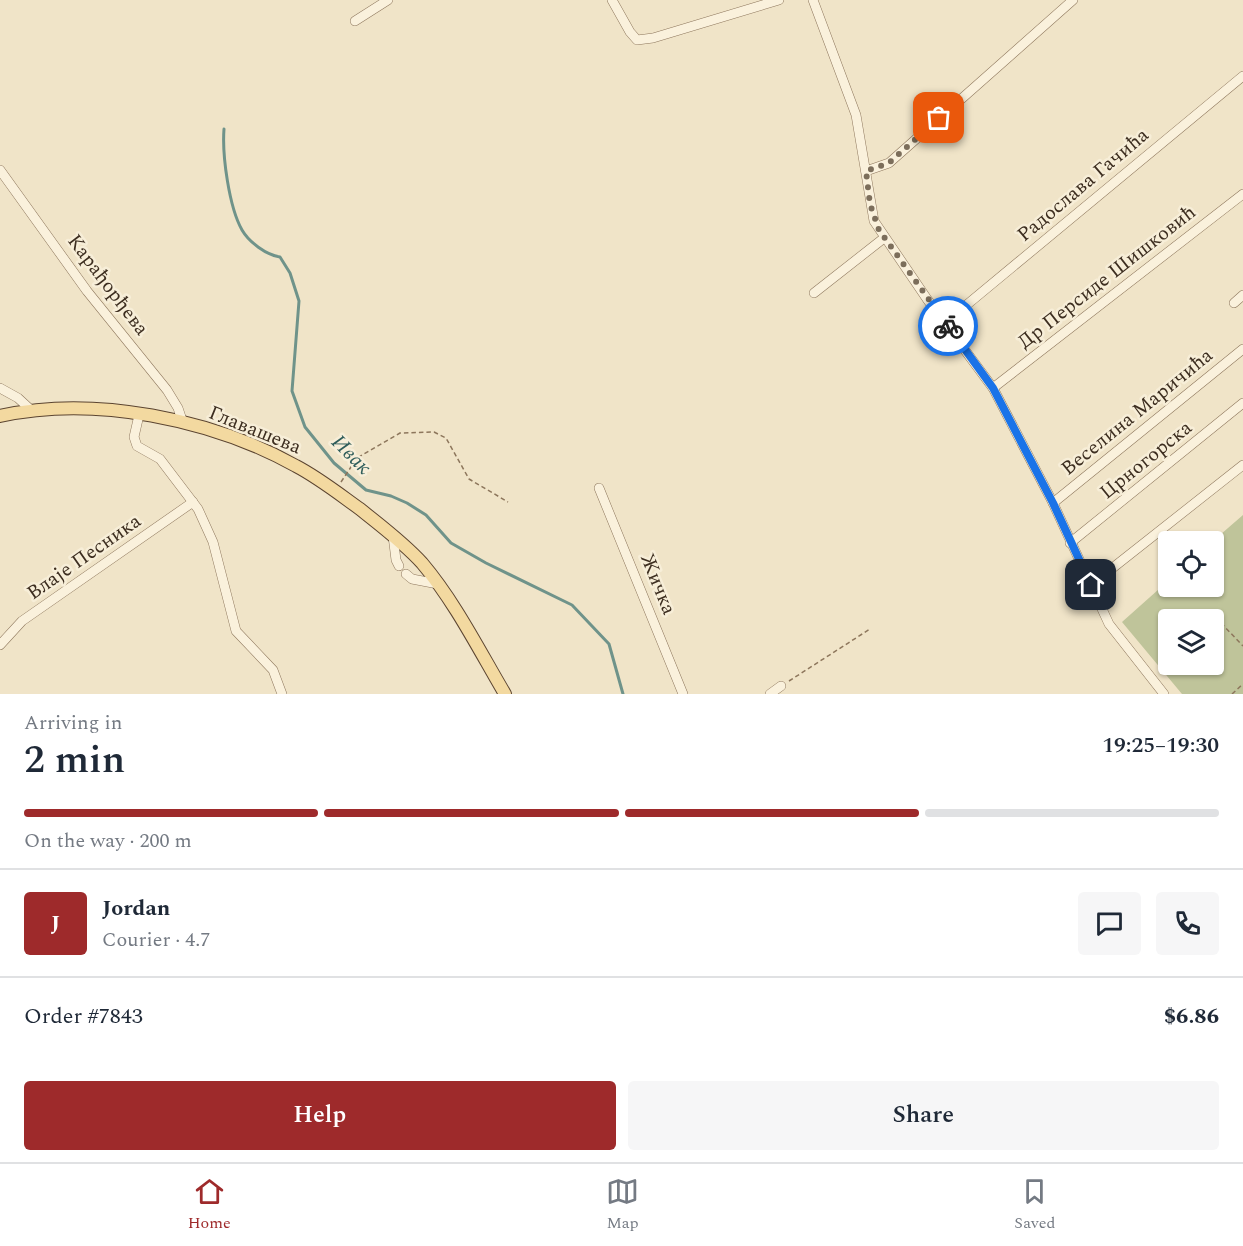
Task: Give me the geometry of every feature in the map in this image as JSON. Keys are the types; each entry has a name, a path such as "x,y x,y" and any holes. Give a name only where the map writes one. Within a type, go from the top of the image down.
{"main road":[{"name":"Главашева","path":"0,416 31,410 62,408 139,415 183,423 241,441 294,465 336,491 413,554 438,584 505,694"}],"street":[{"path":"355,21 388,0"},
{"path":"612,0 637,40 653,38 779,0"},
{"path":"813,0 856,115 874,221 993,388 1053,503 1109,624 1164,694"},
{"path":"866,171 889,163 1073,0"},
{"name":"Радослава Гачића","path":"946,322 1243,76"},
{"name":"Карађорђева","path":"0,170 87,291 166,390 178,408 183,423"},
{"name":"Др Персиде Шишковић","path":"993,388 1243,194"},
{"path":"814,293 884,238"},
{"path":"1234,303 1243,295"},
{"name":"Веселина Маричића","path":"1053,503 1243,349"},
{"path":"0,388 18,398 31,410"},
{"name":"Црногорска","path":"1070,543 1243,403"},
{"path":"139,415 134,437 137,446 160,459 193,502 213,542 236,631 273,670 282,694"},
{"path":"1091,585 1243,465"},
{"name":"Жичка","path":"599,488 683,694"},
{"name":"Влаје Песника","path":"0,645 22,621 193,502"},
{"path":"393,536 402,570 420,581 438,584"},
{"path":"770,694 781,686"}],"path":[{"path":"345,476 357,458 400,433 434,432 446,438 469,479 508,502"},
{"path":"1224,626 1243,646"},
{"path":"781,686 870,629"},
{"path":"1233,694 1243,684"}],"green space":[{"path":"1243,515 1243,694 1182,694 1166,675 1224,675 1224,609 1158,609 1158,665 1122,622 1158,590 1158,597 1224,597 1224,531"}],"waterway":[{"name":"Ивак","path":"224,129 227,181 237,220 245,235 253,243 269,254 280,257 290,273 299,301 292,391 305,427 334,463 366,490 391,496 407,503 426,515 451,543 486,563 572,605 609,644 623,694"}],"way so far":[{"path":"939,118 889,163 866,171 874,221 948,326"}],"route":[{"path":"948,326 993,388 1053,503 1091,585"}]}
